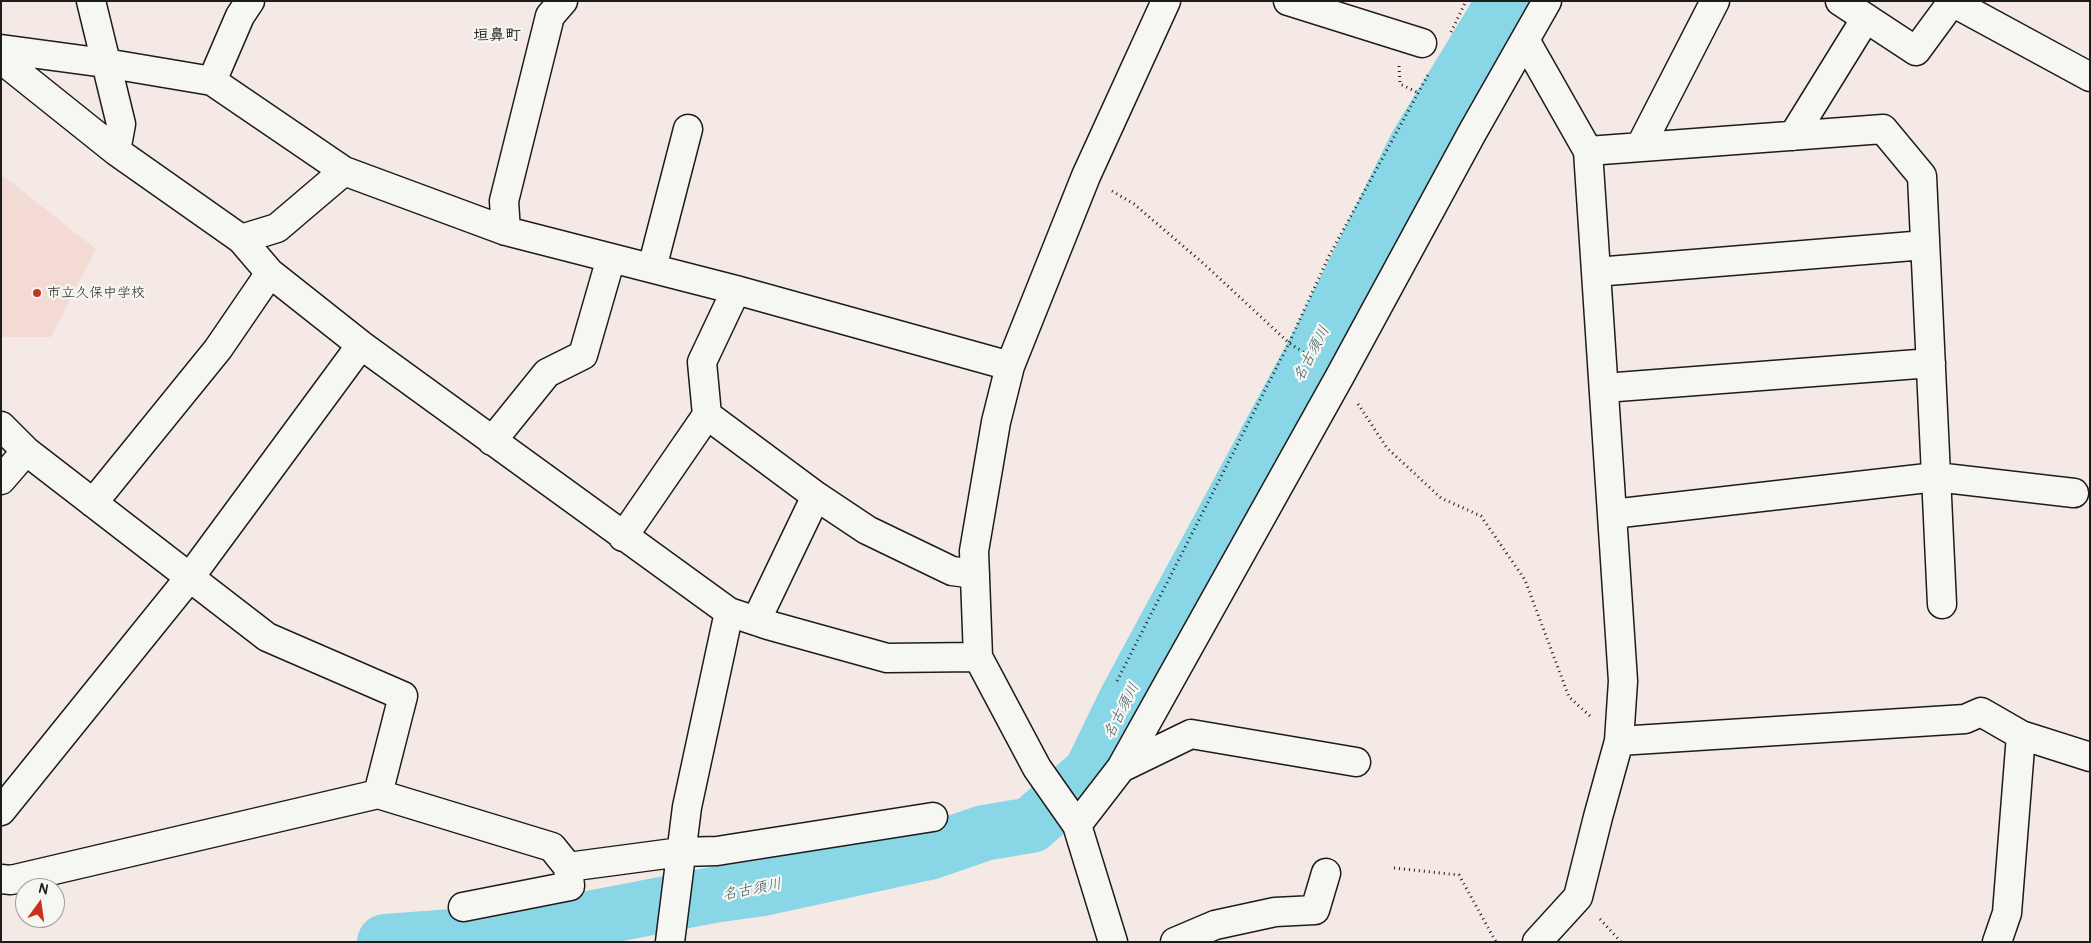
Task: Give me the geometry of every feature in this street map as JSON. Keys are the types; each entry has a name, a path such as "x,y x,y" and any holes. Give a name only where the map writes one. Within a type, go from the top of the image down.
{"street":[{"path":"91,1 121,124 116,151"},
{"path":"212,81 240,16 250,1"},
{"path":"506,231 504,201 550,16 563,1"},
{"path":"1113,942 1077,825 1037,768 978,657 974,551 994,431 1010,366 1086,176 1166,1"},
{"path":"1288,1 1427,55"},
{"path":"1077,825 1121,768 1547,1"},
{"path":"1640,147 1715,1"},
{"path":"1840,1 1916,51 1952,2 2090,77"},
{"path":"1793,136 1866,18"},
{"path":"1525,40 1588,151 1623,681 1619,741 1578,897 1537,942"},
{"path":"1,49 105,63 212,81 344,171 506,231 736,290 1010,366"},
{"path":"1,59 116,151 241,239 270,273 361,345 623,537 729,612 886,658 978,657"},
{"path":"652,268 688,129"},
{"path":"1588,151 1883,129 1922,176 1942,604"},
{"path":"241,239 276,228 344,171"},
{"path":"1596,272 1925,245"},
{"path":"492,441 547,373 584,355 611,258"},
{"path":"94,503 218,349 270,273"},
{"path":"623,537 707,415 702,362 736,290"},
{"path":"1,811 190,577 361,345"},
{"path":"1604,388 1931,363"},
{"path":"707,415 816,496 867,530 952,571 975,574"},
{"path":"1,426 26,451 267,638 404,696 378,794"},
{"path":"1,480 26,451"},
{"path":"1612,514 1936,477 2074,493"},
{"path":"756,621 816,496"},
{"path":"670,942 687,807 729,612"},
{"path":"1619,741 1965,719 1981,712 2021,736 2090,757"},
{"path":"1121,768 1191,734 1356,762"},
{"path":"1997,942 2007,913 2021,736"},
{"path":"1,880 11,880 378,794 552,847 568,867 570,886 463,907"},
{"path":"568,867 681,852 717,851 933,817"},
{"path":"1175,942 1215,925 1266,914 1315,910 1326,873"}],"path":[{"path":"1449,34 1466,1"},
{"path":"1117,681 1290,344 1329,256 1427,55"},
{"path":"1086,176 1134,204 1204,264 1290,344"},
{"path":"1340,376 1387,448 1441,498 1481,516 1524,580 1569,697 1619,741"},
{"path":"1394,868 1459,875 1496,942"}],"shaded area":[{"name":"市立久保中学校","path":"1,174 96,249 51,337 1,337"}],"waterway":[{"name":"名古須川","path":"385,942 522,932 713,895 763,888 929,852 984,833 1031,825 1091,773 1127,699 1319,343 1417,145 1505,1"}],"place":[{"name":"市立久保中学校","path":"37,293"}],"district":[{"name":"垣鼻町","path":"497,36"}]}
